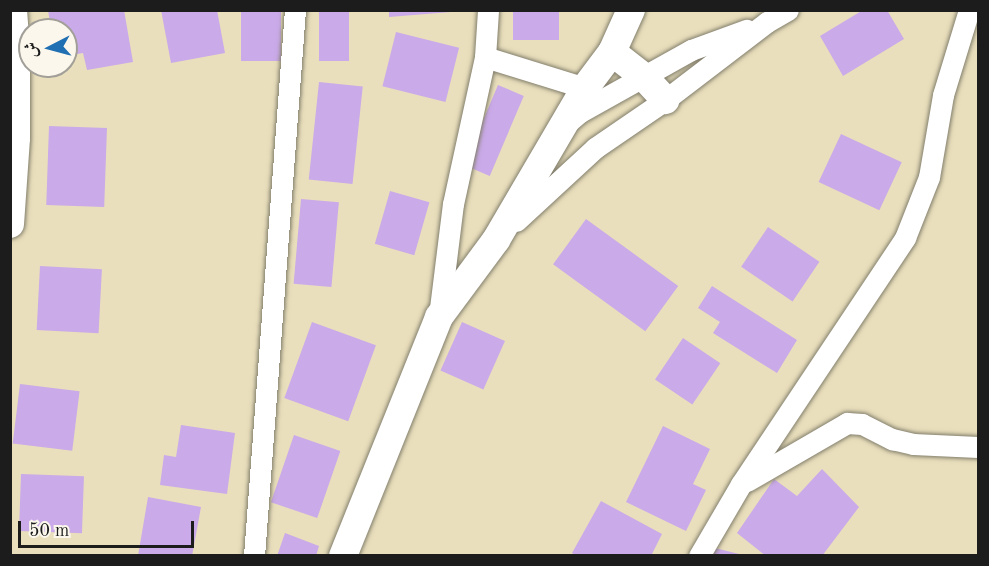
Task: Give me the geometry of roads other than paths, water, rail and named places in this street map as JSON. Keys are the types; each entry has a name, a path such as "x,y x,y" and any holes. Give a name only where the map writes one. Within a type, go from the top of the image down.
{"main road":[{"path":"10,224 16,138 16,51 13,10"},
{"path":"344,555 439,317 496,240 585,88 612,52 631,10"},
{"path":"612,52 644,76 665,100"}],"street":[{"path":"254,555 295,10"},
{"path":"439,317 453,204 485,57 488,10"},
{"path":"496,240 595,148 665,100 767,22 788,10"},
{"path":"699,555 741,484 905,238 929,177 943,95 969,10"},
{"path":"561,128 580,112 691,50 767,22"},
{"path":"485,57 585,88"},
{"path":"741,484 848,423 862,424 892,439 913,444 978,447"}]}
